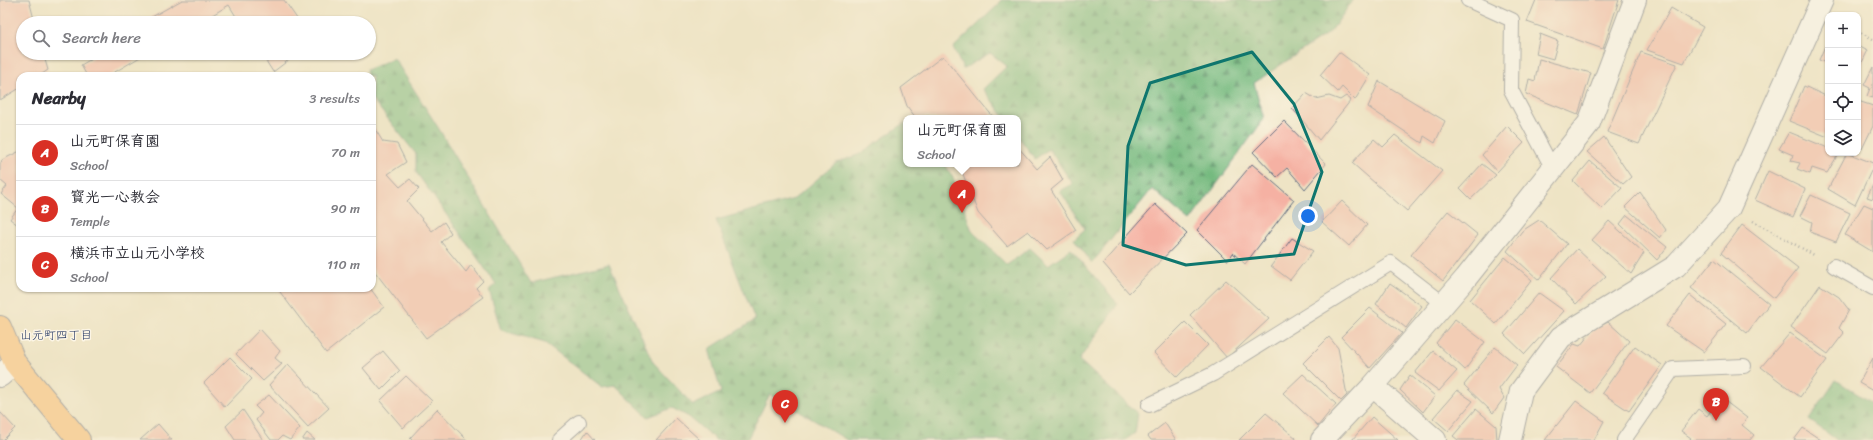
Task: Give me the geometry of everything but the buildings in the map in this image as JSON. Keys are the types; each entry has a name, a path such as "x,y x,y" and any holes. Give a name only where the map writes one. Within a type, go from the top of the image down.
{"main road":[{"path":"0,327 7,370 79,440"}],"street":[{"path":"1322,440 1373,386 1466,278 1589,123 1635,0"},
{"path":"1510,440 1521,391 1561,337 1676,266 1729,208 1822,0"},
{"path":"1373,386 1435,440"}],"lane":[{"path":"1468,0 1512,20 1511,90 1553,169"},
{"path":"1149,405 1214,374 1391,263 1444,304"},
{"path":"1834,266 1873,288"},
{"path":"1624,440 1673,369 1744,366"},
{"path":"559,440 578,422"}],"path":[{"path":"1861,32 1873,38"},
{"path":"1729,208 1834,266"}],"highlighted area":[{"path":"1252,52 1294,104 1322,172 1294,254 1186,265 1123,245 1128,146 1150,83"}],"green space":[{"path":"1001,0 1353,0 1331,31 1254,83 1264,119 1190,221 1152,189 1092,263 1074,239 1085,229 1060,191 1073,184 1049,149 1035,159 1021,140 1021,115 1003,115 983,89 1007,66 990,53 963,69 953,48 999,4"},
{"path":"394,58 439,129 531,283 609,264 653,362 693,405 721,392 709,349 755,320 716,220 794,199 836,163 858,155 903,124 903,167 947,167 954,180 972,231 1007,265 1030,248 1048,265 1071,249 1118,304 1079,360 1138,414 1135,433 1125,440 847,440 770,394 747,440 716,440 689,417 672,408 648,417 615,385 602,387 545,343 501,330 489,290 496,284 416,172 416,154 376,104 376,72 366,72 366,70"},
{"path":"1836,380 1873,404 1873,440 1837,440 1809,420"}],"place":[{"name":"山元町保育園","path":"962,213"},
{"name":"寳光一心教会","path":"1716,421"},
{"name":"横浜市立山元小学校","path":"785,423"}],"district":[{"name":"山元町四丁目","path":"56,335"}]}
